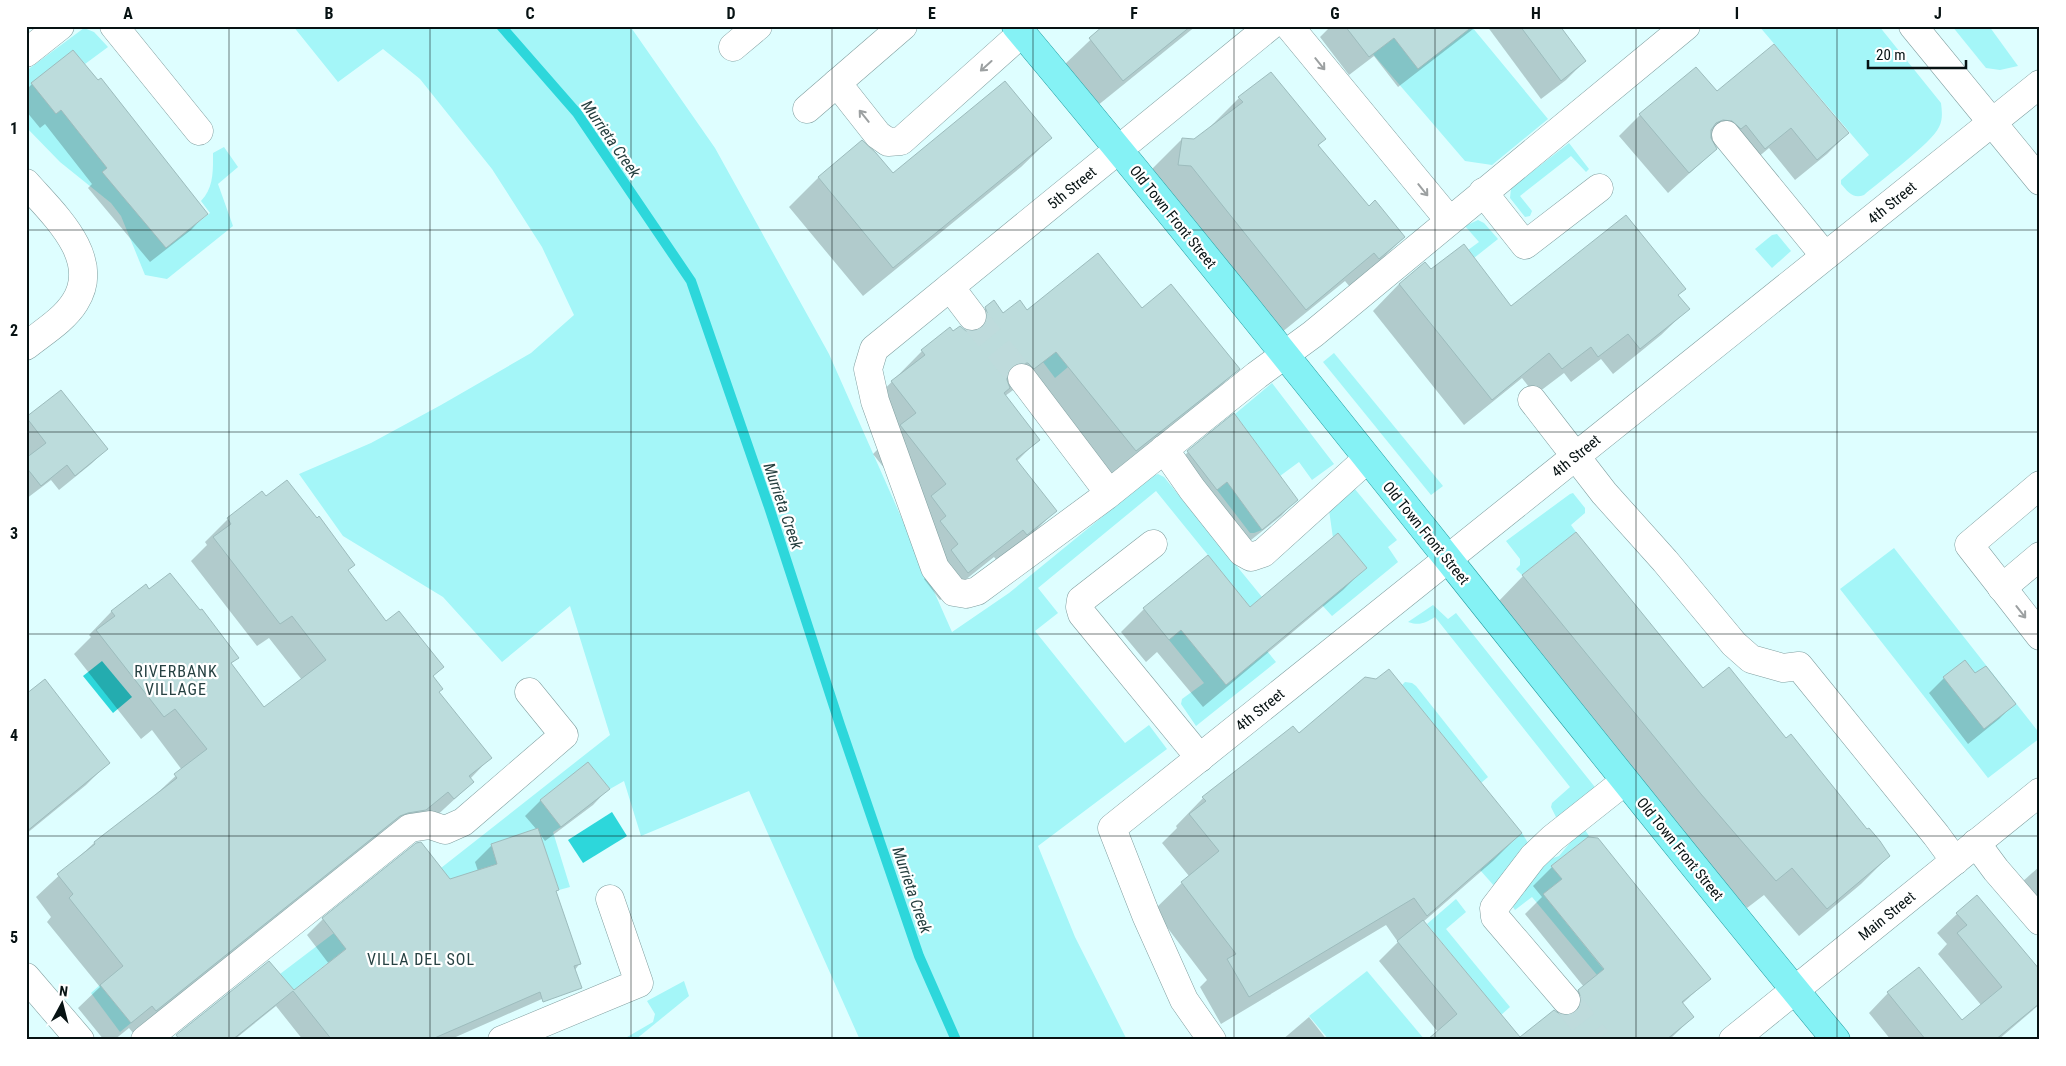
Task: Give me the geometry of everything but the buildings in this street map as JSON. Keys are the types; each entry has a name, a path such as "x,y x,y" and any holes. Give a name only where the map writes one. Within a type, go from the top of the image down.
{"main road":[{"name":"Old Town Front Street","path":"1019,30 1119,149 1625,781 1836,1040"}],"street":[{"path":"26,53 60,26"},
{"path":"114,26 199,131"},
{"path":"733,47 758,26"},
{"path":"807,109 903,26"},
{"name":"5th Street","path":"1109,493 976,591 966,594 954,592 935,568 875,401 868,369 874,349 1270,26"},
{"path":"1289,26 1449,220"},
{"path":"1022,378 1109,493 1257,375 1284,356 1686,26"},
{"path":"1913,26 2040,181"},
{"path":"837,83 878,134 888,142 901,141 1019,30"},
{"name":"4th Street","path":"1212,1040 1184,1000 1146,915 1112,828 2040,84"},
{"path":"1726,135 1825,256"},
{"path":"26,183 68,232 82,260 84,278 75,302 55,323 26,346"},
{"path":"1483,192 1525,245 1599,188"},
{"path":"950,287 972,316"},
{"path":"1532,400 1604,494 1665,561 1734,644 1750,659 1783,668 1799,666 1930,827 1955,861"},
{"path":"1164,449 1192,489 1242,552 1251,557 1263,553 1367,459"},
{"path":"2040,485 1969,545 2040,636"},
{"path":"1153,544 1081,600 1080,607 1082,614 1200,758"},
{"path":"2002,588 2040,556"},
{"path":"145,1040 410,828 430,825 445,830 463,822 564,735 529,692"},
{"path":"1566,1000 1495,917 1494,908 1533,857 1553,838 1625,781"},
{"name":"Main Street","path":"1733,1040 2040,792"},
{"path":"1976,843 1996,870 2040,921"},
{"path":"502,1040 639,983 610,899"},
{"path":"26,977 80,1040"}],"shaded area":[{"path":"293,26 630,26 715,148 829,354 952,632 1009,593 1151,477 1158,474 1164,477 1262,597 1250,607 1156,491 1038,588 1058,613 1035,631 1125,743 1149,725 1167,749 1038,846 1075,937 1127,1040 860,1040 749,791 641,836 624,781 610,789 588,762 540,800 561,827 553,832 570,887 559,890 545,849 491,844 497,864 480,869 494,911 355,1040 326,1040 355,1017 361,937 316,972 301,1001 280,974 334,933 343,945 610,735 570,606 502,662 443,597 343,536 299,474 371,443 531,353 574,315 542,247 492,169 420,79 383,49 338,82"},
{"path":"1759,26 1879,26 1941,103 1942,118 1939,127 1916,152 1864,195 1857,196 1851,194 1841,184 1841,180 1869,155"},
{"path":"1952,26 1989,26 2018,66 2000,70 1986,68"},
{"path":"1472,27 1548,119 1492,165 1465,161 1373,54 1394,38 1418,68"},
{"path":"84,28 94,32 108,47 85,64 73,50 32,84 56,114 62,109 107,168 103,172 128,203 136,197 152,230 166,248 210,213 201,201 211,185 213,153 224,147 238,167 218,184 233,226 167,279 145,275 121,216 111,203 60,162 26,127 26,71"},
{"path":"1569,143 1589,169 1586,172 1571,156 1520,196 1532,211 1530,216 1525,217 1510,198 1511,188"},
{"path":"1478,220 1484,223 1498,239 1474,258 1468,250 1479,242 1465,226"},
{"path":"1777,234 1791,251 1772,268 1755,249 1772,235"},
{"path":"1040,300 1068,367 1055,378 1043,362 1027,310"},
{"path":"1334,353 1443,486 1431,495 1323,362"},
{"path":"1272,383 1334,464 1312,480 1299,462 1280,476 1235,414"},
{"path":"1238,473 1233,490 1262,530 1254,533 1250,533 1217,490"},
{"path":"1354,488 1397,540 1388,547 1398,562 1332,616 1322,605 1333,538 1329,510"},
{"path":"1573,493 1585,508 1585,513 1571,525 1576,532 1522,575 1516,569 1520,565 1520,559 1506,541"},
{"path":"1894,548 2040,734 2040,738 1988,778 1840,589"},
{"path":"1433,605 1448,619 1456,613 1598,791 1563,818 1556,817 1551,807 1552,803 1570,787 1435,617 1422,623 1408,622"},
{"path":"1181,630 1226,685 1267,651 1276,662 1196,726 1181,704 1182,699 1204,683 1169,640"},
{"path":"102,661 132,697 113,713 83,676"},
{"path":"1405,682 1416,686 1488,777 1481,783 1402,685"},
{"path":"612,812 627,836 583,863 568,840"},
{"path":"1585,830 1589,836 1551,866 1562,879 1543,894 1604,970 1597,975 1532,897 1515,910 1513,907 1514,901 1541,862 1559,856 1574,838"},
{"path":"1522,833 1528,843 1496,888 1480,870"},
{"path":"1456,899 1466,912 1446,929 1510,1007 1501,1015 1427,924"},
{"path":"1367,971 1425,1040 1329,1040 1309,1016"},
{"path":"684,981 689,996 635,1040 622,1040 653,1022 655,1014 647,1001"},
{"path":"100,985 131,1023 120,1032 91,993"}],"waterway":[{"name":"Murrieta Creek","path":"501,26 577,113 691,281 770,510 840,725 919,956 956,1040"}],"tunnel":[{"path":"972,316 1022,378"},
{"path":"1566,1000 1597,1040"}],"district":[{"name":"RIVERBANK VILLAGE","path":"176,680"},
{"name":"VILLA DEL SOL","path":"421,959"}]}
